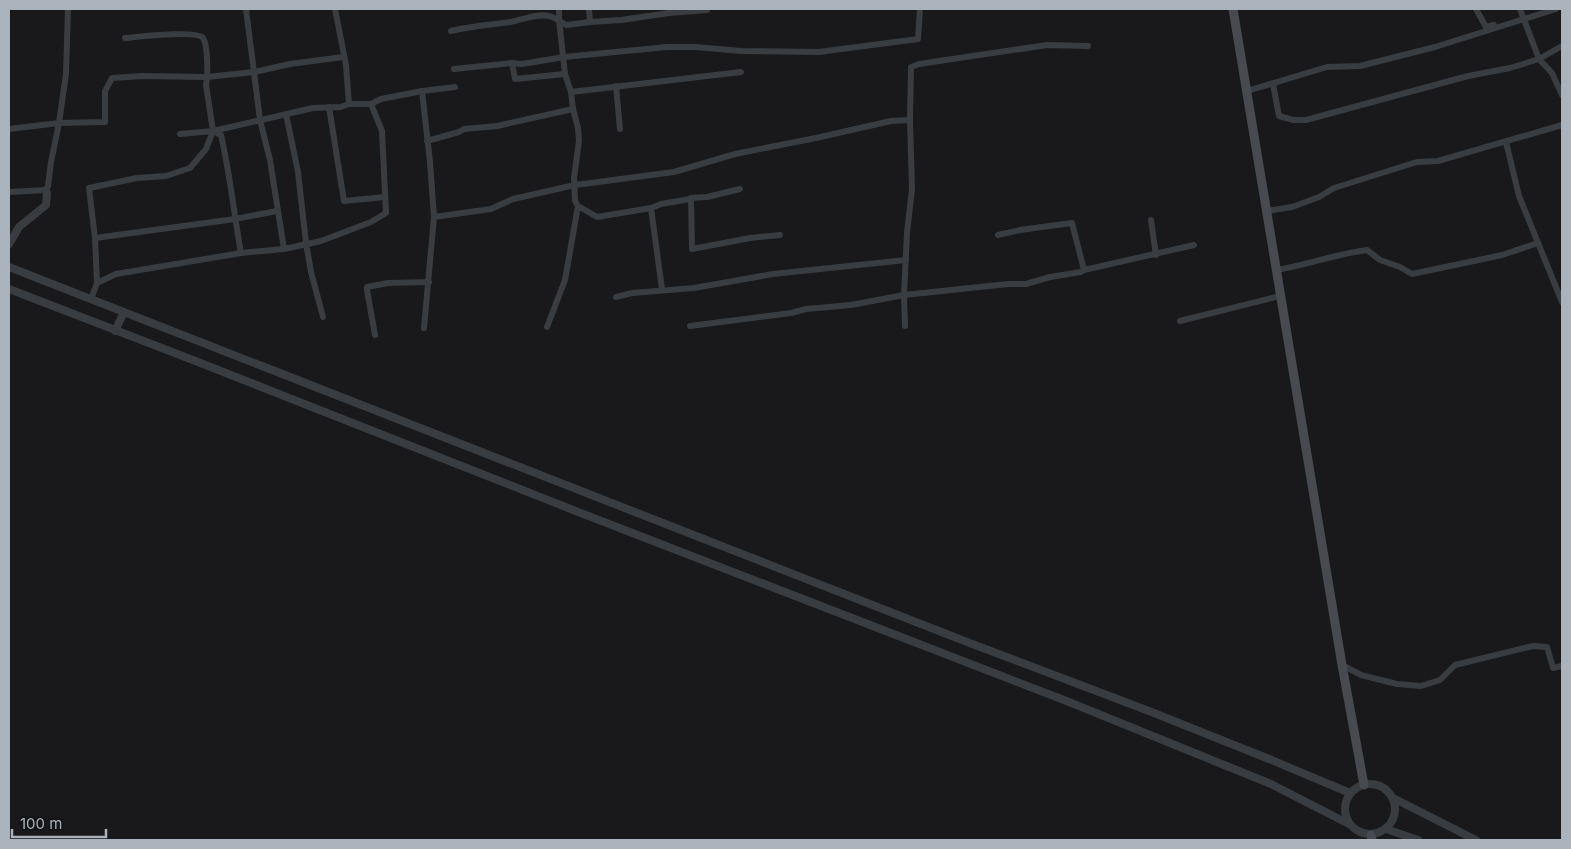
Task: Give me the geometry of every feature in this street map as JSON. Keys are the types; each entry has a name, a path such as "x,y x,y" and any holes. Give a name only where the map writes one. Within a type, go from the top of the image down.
{"main road":[{"path":"1233,9 1342,665 1364,784"}],"street":[{"path":"9,244 19,227 46,206 50,162 59,123 66,74 68,9"},
{"path":"246,9 260,120 270,160 284,248"},
{"path":"335,9 346,65 349,104"},
{"path":"559,9 565,74 571,92 578,128 579,141 574,178 575,201 578,206 597,217 651,208 661,204 706,197 740,189"},
{"path":"589,9 590,22"},
{"path":"454,69 522,64 564,57 667,47 695,47 741,51 819,52 918,39 920,9"},
{"path":"1476,9 1486,27 1523,19"},
{"path":"1520,9 1539,59 1552,73 1562,94"},
{"path":"1247,91 1327,67 1360,66 1435,48 1556,9"},
{"path":"451,31 469,26 511,22 532,12 559,20 566,25 707,10"},
{"path":"90,299 97,283 90,188 137,178 166,176 190,168 206,149 213,131 206,84 206,46 204,39 200,36 188,34 125,38"},
{"path":"905,326 904,294 907,233 912,189 911,67 919,64 1047,45 1088,46"},
{"path":"1272,84 1279,116 1293,120 1306,120 1468,76 1510,68 1539,59 1562,46"},
{"path":"9,129 59,123 105,122 106,91 112,78 142,76 207,77 254,72 290,64 344,57"},
{"path":"512,64 515,78 565,74"},
{"path":"571,92 741,72"},
{"path":"616,86 620,129"},
{"path":"180,134 213,131 313,108 341,107 349,104 371,104 381,99 455,87"},
{"path":"422,91 434,217 424,328"},
{"path":"97,283 116,274 322,241 371,222 386,212 382,131 371,104"},
{"path":"329,107 344,201 385,197"},
{"path":"427,141 464,129 497,126 573,109"},
{"path":"286,114 298,172 310,272 323,316"},
{"path":"434,217 491,209 513,199 575,184 674,172 735,154 891,121 910,120"},
{"path":"1267,211 1292,207 1319,197 1334,188 1417,162 1438,161 1562,125"},
{"path":"213,131 221,135 223,142 241,253"},
{"path":"1506,142 1520,196 1562,302"},
{"path":"9,192 46,190"},
{"path":"690,200 692,249 750,238 780,235"},
{"path":"547,327 564,280 578,206"},
{"path":"651,208 662,289"},
{"path":"95,238 277,211"},
{"path":"1151,220 1156,254"},
{"path":"998,236 1020,230 1072,223 1084,270"},
{"path":"1277,270 1367,250 1380,260 1400,267 1412,274 1502,255 1538,243"},
{"path":"690,326 851,305 904,294 1026,284 1194,245"},
{"path":"616,297 662,289 694,288 773,274 906,260"},
{"path":"9,267 958,639 1149,711 1350,793"},
{"path":"375,335 368,287 429,282"},
{"path":"9,289 1069,702 1271,784 1349,824"},
{"path":"1180,321 1280,296"},
{"path":"115,331 124,312"},
{"path":"1342,665 1361,675 1397,684 1421,686 1440,680 1455,665 1533,646 1547,647 1553,668 1562,666"},
{"path":"1364,784 1381,786 1393,798 1395,806 1395,815 1392,822 1386,829 1372,838 1355,830 1345,817 1344,809 1350,793 1364,784"},
{"path":"1393,798 1476,840"},
{"path":"1386,829 1418,840"}]}
